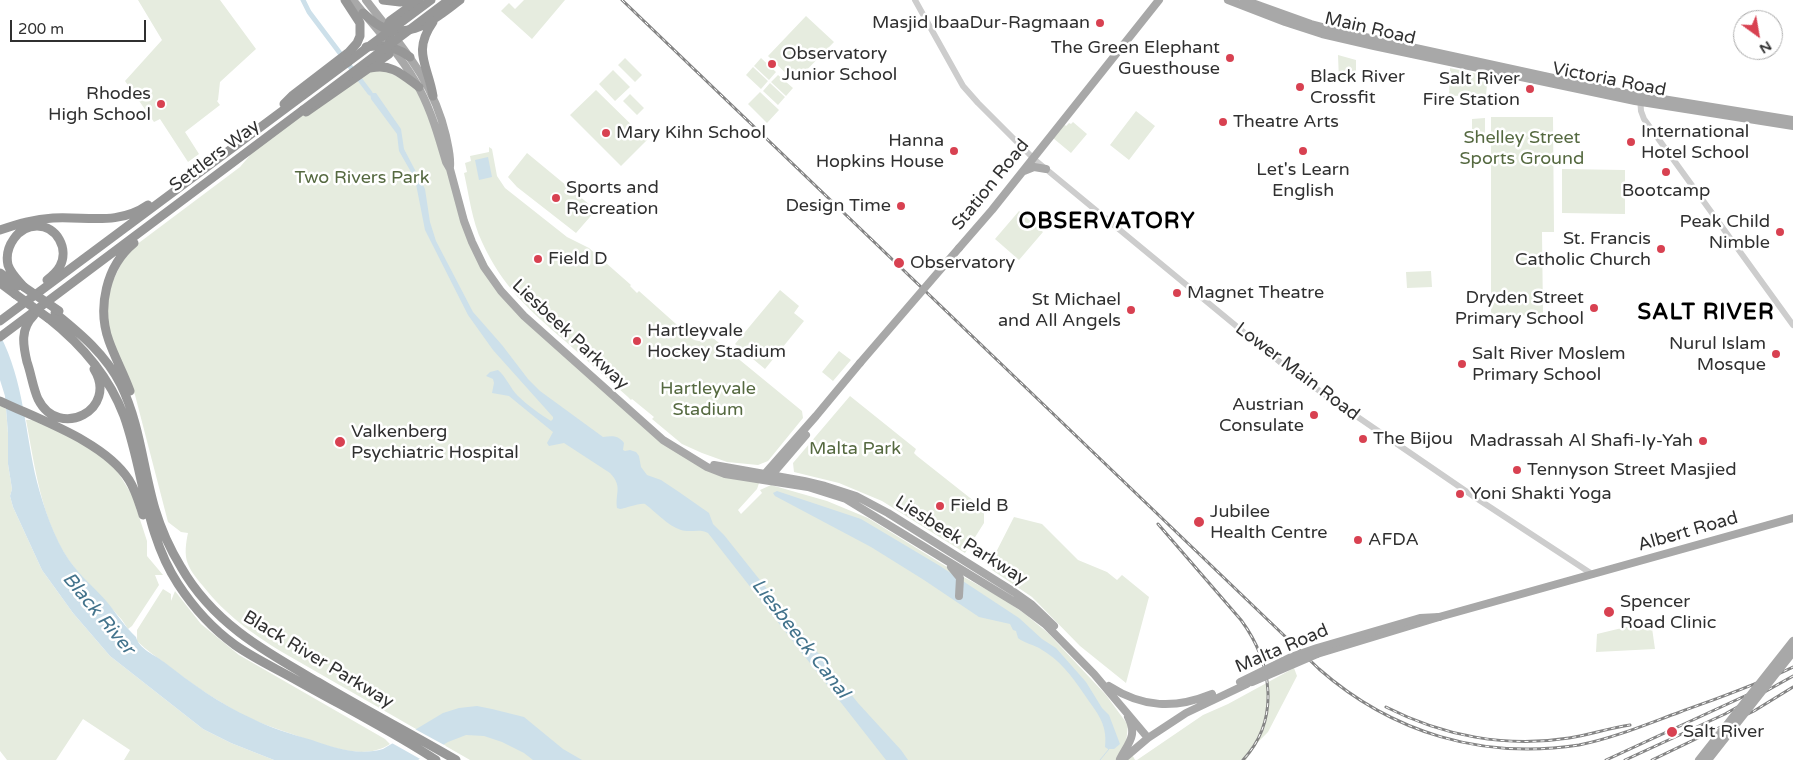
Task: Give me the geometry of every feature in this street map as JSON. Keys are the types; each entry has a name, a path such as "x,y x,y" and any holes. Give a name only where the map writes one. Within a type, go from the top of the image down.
{"highway":[{"path":"267,122 292,96 349,53 357,43 360,36 360,26 356,15 345,0"},
{"path":"383,0 400,2 411,0"},
{"path":"264,139 304,114 389,54 390,21 419,0"},
{"name":"Settlers Way","path":"0,321 432,0"},
{"name":"Settlers Way","path":"4,334 449,0"},
{"path":"363,13 378,25 400,32 412,30 436,18 460,0"},
{"path":"433,96 431,83 422,61 422,50 423,40 436,18"},
{"path":"349,53 368,46 390,46 410,57"},
{"path":"366,71 378,66 390,68 418,87"},
{"path":"0,230 33,220 55,217 106,219 124,216 143,208 158,197 188,181"},
{"path":"20,290 7,258 9,246 16,236 26,228 37,226 46,228 54,232 60,239 63,257 60,266 36,294"},
{"path":"146,466 146,451 132,398 108,340 103,316 106,288 116,264 149,226"},
{"name":"Black River Parkway","path":"0,273 54,316 75,329 106,362 121,385 130,408 146,466 155,509 166,539 181,568 199,595 221,619 259,648 456,760"},
{"name":"Black River Parkway","path":"0,283 20,290"},
{"path":"52,298 30,319 23,333 23,346 38,399 49,413 64,420 81,417 92,410 99,398 100,384 91,364 54,316"},
{"name":"Black River Parkway","path":"54,316 91,358 117,400 128,430 151,525 166,563 178,584 198,611 236,645 434,759"},
{"path":"0,401 87,442 105,454 118,466 136,493 150,535 167,572 178,584"}],"main road":[{"name":"Liesbeek Parkway","path":"353,0 390,46 418,87 431,114 472,242 489,275 508,300 663,440 680,452 725,474 766,477 826,486 863,500 888,513 1024,599 1038,610 1109,686 1149,735"},
{"name":"Liesbeek Parkway","path":"366,0 410,57 423,76 433,96 445,132 451,160 450,169"},
{"name":"Station Road","path":"766,477 860,363 992,210 1159,0"},
{"name":"Main Road","path":"1228,0 1307,26"},
{"name":"Main Road","path":"1244,0 1322,34 1422,53"},
{"name":"Victoria Road","path":"1422,53 1640,99 1793,126"},
{"name":"Victoria Road","path":"1640,99 1793,120"},
{"path":"1021,173 1032,168 1046,169"},
{"name":"Liesbeek Parkway","path":"766,477 816,489 846,499 1021,606 1045,624 1094,674 1149,735"},
{"name":"Albert Road","path":"1592,574 1793,518"},
{"path":"942,557 959,575 961,584 959,596"},
{"name":"Malta Road","path":"1149,735 1179,712 1227,688 1309,657 1439,617 1592,574"},
{"path":"1699,760 1793,641"},
{"path":"1708,760 1793,652"},
{"name":"Malta Road","path":"1149,735 1186,713 1244,683"},
{"path":"1109,686 1136,700 1162,704 1196,700 1227,688"},
{"path":"1117,701 1130,721 1132,730 1130,743 1120,760"},
{"path":"1120,760 1149,735"}],"street":[{"name":"Lower Main Road","path":"915,0 960,81 978,103 1033,158 1292,372 1472,496 1592,574"},
{"path":"1640,99 1644,119 1793,324"}],"green space":[{"path":"138,0 220,0 256,49 220,82 217,101 220,105 185,132 199,154 188,162 160,119 154,122 125,81 162,40"},
{"path":"524,0 565,0 532,39 501,11 509,3 515,9"},
{"path":"806,16 834,42 795,82 768,56"},
{"path":"1338,55 1356,60 1356,82 1325,83 1339,81"},
{"path":"625,58 642,75 635,82 618,65"},
{"path":"761,58 776,72 769,80 754,66"},
{"name":"Two Rivers Park","path":"378,67 418,87 464,221 501,291 642,422 701,462 760,480 757,489 738,510 741,514 762,493 760,490 771,485 827,501 868,518 960,575 1002,598 1048,633 1106,695 1128,725 1126,743 1135,760 470,760 282,652 230,615 197,579 189,567 186,553 188,533 181,532 168,522 135,395 116,352 106,319 110,287 123,260 136,245 240,167 264,139"},
{"path":"753,67 768,81 761,89 746,75"},
{"path":"1450,68 1488,76 1486,95 1449,96"},
{"path":"613,70 630,87 615,101 599,84"},
{"path":"778,75 793,88 786,96 771,82"},
{"path":"770,83 785,97 778,105 763,91"},
{"path":"596,90 647,140 621,166 570,115"},
{"path":"760,92 779,110 767,123 748,104"},
{"path":"630,94 644,108 637,115 623,101"},
{"path":"1136,111 1155,126 1129,160 1110,145"},
{"name":"Shelley Street Sports Ground","path":"1491,117 1553,117 1554,232 1542,232 1543,316 1491,315"},
{"path":"1485,118 1485,143 1472,144 1472,119"},
{"path":"1073,122 1087,134 1071,153 1053,138 1064,124 1066,126"},
{"name":"Hartleyvale Stadium","path":"489,147 492,149 497,176 505,188 567,237 589,248 631,285 637,293 639,291 694,340 699,341 713,338 802,411 803,418 768,461 758,465 727,462 682,444 652,419 654,417 631,400 528,308 498,272 482,242 473,217 464,173 467,172 465,163 471,161 470,156 489,152"},
{"name":"Sports and Recreation","path":"527,153 596,210 576,233 517,187 508,177"},
{"path":"1562,169 1625,170 1625,214 1562,213"},
{"path":"1019,211 1043,232 1019,260 995,239"},
{"path":"1431,271 1432,287 1407,288 1406,272"},
{"path":"780,290 799,306 794,313 804,321 765,369 735,344"},
{"path":"839,351 851,360 833,381 822,372"},
{"name":"Malta Park","path":"850,396 916,449 914,453 917,456 984,509 984,523 965,553 882,501 839,483 794,472 793,463"},
{"path":"0,405 6,409 8,464 12,489 10,496 13,507 42,570 73,613 110,656 203,729 231,743 274,760 124,760 130,750 83,719 56,760 7,760 0,751"},
{"path":"26,420 34,420 82,443 114,466 132,495 147,541 147,556 163,575 155,575 159,585 132,626 128,629 74,567 51,527 40,492"},
{"path":"1014,517 1042,524 1078,560 1107,572 1117,580 1122,575 1149,597 1126,683 1080,646 1032,597 992,570 990,564"},
{"path":"163,589 171,594 171,601 175,591 201,624 239,655 385,739 390,744 381,749 371,751 360,752 339,749 251,719 197,687 137,641 137,630"},
{"path":"1651,621 1655,649 1596,652 1597,634"},
{"path":"1294,668 1297,676 1268,732 1258,742 1246,760 1137,760 1203,715 1228,704"}],"water":[{"name":"Liesbeeck Canal","path":"370,93 376,93 401,129 404,149 425,189 430,222 436,241 473,312 540,391 603,437 617,437 624,443 623,450 636,452 639,456 641,467 647,475 661,480 709,513 713,524 724,535 858,703 908,760 886,760 708,533 684,531 676,528 645,504 617,508 618,490 616,482 610,473 564,443 549,446 547,443 553,432 509,396 492,393 493,379 486,376 490,372 498,370 515,393 551,421 553,419 493,350 468,315 425,230 415,179 399,151 397,134 371,99"},
{"path":"488,157 492,177 479,180 475,160"},
{"name":"Black River","path":"0,335 14,370 37,482 54,533 73,566 107,602 136,637 140,645 148,651 206,693 258,722 338,748 365,752 383,749 443,713 459,708 477,706 524,717 563,749 582,760 533,760 524,753 502,742 484,736 466,735 448,742 418,760 274,760 231,743 203,729 110,656 73,613 42,570 13,507 10,496 12,489 8,464 5,396 0,380"},
{"path":"777,491 861,519 940,566 1019,618 1042,639 1056,648 1086,682 1102,708 1109,715 1120,744 1114,749 1105,747 1103,724 1093,706 1074,680 1053,658 1039,648 1018,638 1016,631 1013,630 1010,624 979,617 871,547 775,496 773,493"}],"pier":[{"path":"413,728 446,746 422,760 390,742"}],"waterway":[{"path":"303,0 309,12 370,93"},
{"path":"1100,760 1109,749"}],"railway":[{"path":"622,0 1319,669 1347,691 1377,710 1408,725 1440,737 1508,748 1543,749 1579,745 1605,739 1737,691 1793,667"},
{"path":"1158,524 1241,620 1252,636 1260,654 1268,690 1267,709 1263,727 1255,744 1243,760"},
{"path":"1625,760 1725,714 1793,676"},
{"path":"1652,760 1754,711 1793,687"},
{"path":"1606,760 1747,695"},
{"path":"1386,707 1408,717 1452,732 1498,740 1545,741 1630,725"}],"place":[{"name":"Masjid IbaaDur-Ragmaan","path":"1100,23"},
{"name":"The Green Elephant Guesthouse","path":"1230,58"},
{"name":"Observatory Junior School","path":"772,64"},
{"name":"Black River Crossfit","path":"1300,87"},
{"name":"Salt River Fire Station","path":"1530,89"},
{"name":"Rhodes High School","path":"161,104"},
{"name":"Theatre Arts","path":"1223,122"},
{"name":"Mary Kihn School","path":"606,133"},
{"name":"International Hotel School","path":"1631,142"},
{"name":"Hanna Hopkins House","path":"954,151"},
{"name":"Let's Learn English","path":"1303,151"},
{"name":"Bootcamp","path":"1666,172"},
{"name":"Sports and Recreation","path":"556,198"},
{"name":"Design Time","path":"901,206"},
{"name":"Peak Child Nimble","path":"1780,232"},
{"name":"St. Francis Catholic Church","path":"1661,249"},
{"name":"Field D","path":"538,259"},
{"name":"Observatory","path":"899,263"},
{"name":"Magnet Theatre","path":"1177,293"},
{"name":"Dryden Street Primary School","path":"1594,308"},
{"name":"St Michael and All Angels","path":"1131,310"},
{"name":"Hartleyvale Hockey Stadium","path":"637,341"},
{"name":"Nurul Islam Mosque","path":"1776,354"},
{"name":"Salt River Moslem Primary School","path":"1462,364"},
{"name":"Austrian Consulate","path":"1314,415"},
{"name":"The Bijou","path":"1363,439"},
{"name":"Madrassah Al Shafi-Iy-Yah","path":"1703,441"},
{"name":"Valkenberg Psychiatric Hospital","path":"340,442"},
{"name":"Tennyson Street Masjied","path":"1517,470"},
{"name":"Yoni Shakti Yoga","path":"1460,494"},
{"name":"Field B","path":"940,506"},
{"name":"Jubilee Health Centre","path":"1199,522"},
{"name":"AFDA","path":"1358,540"},
{"name":"Spencer Road Clinic","path":"1609,612"},
{"name":"Salt River","path":"1672,732"}],"district":[{"name":"OBSERVATORY","path":"1107,222"},
{"name":"SALT RIVER","path":"1706,313"}]}
